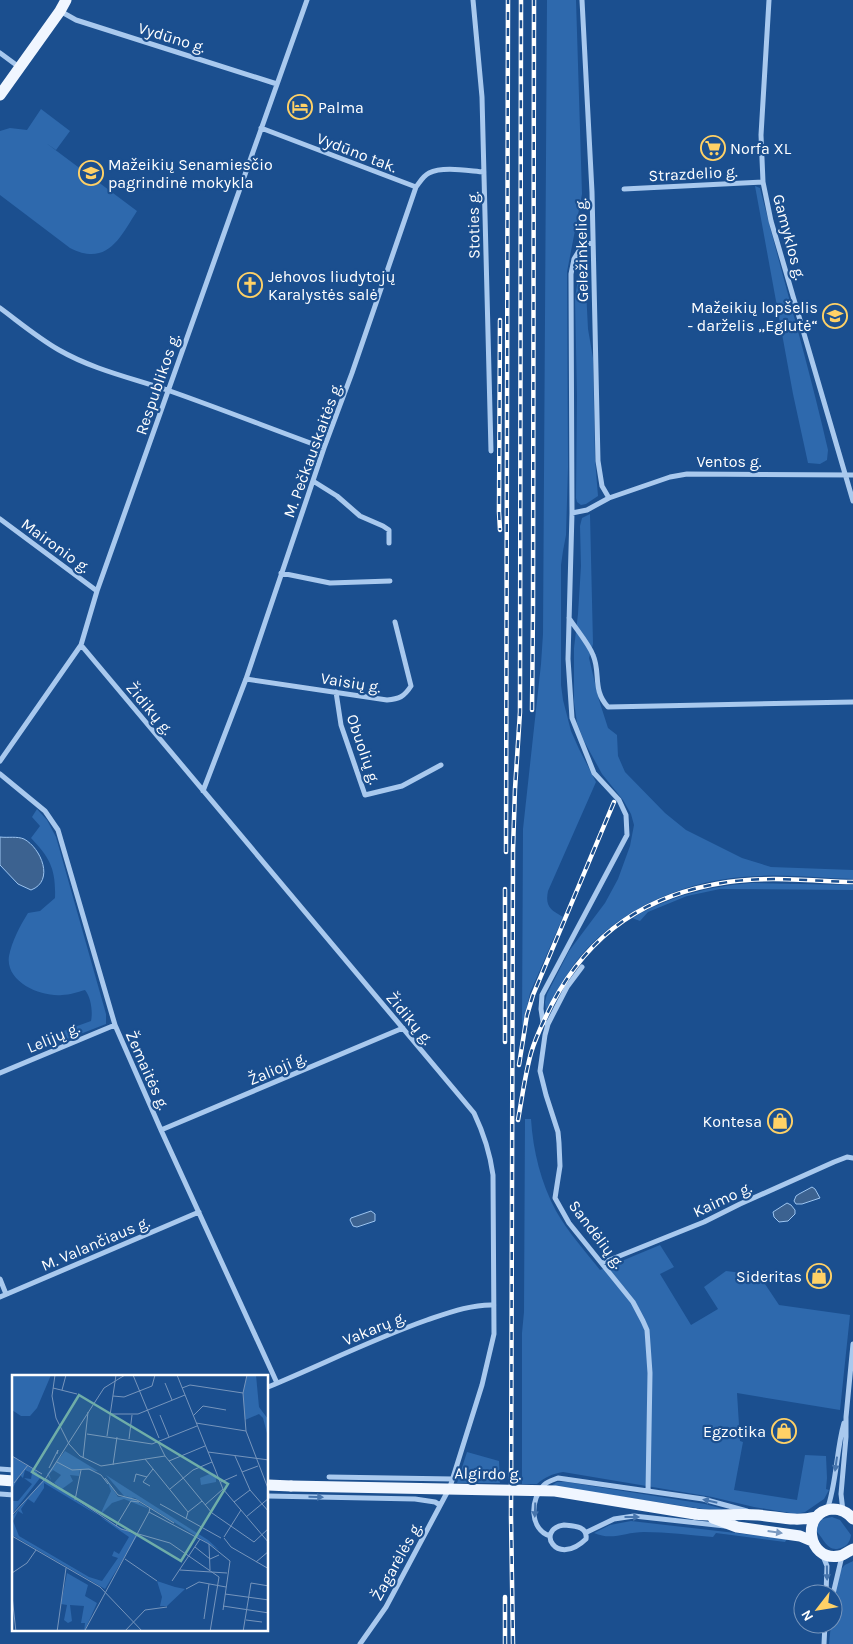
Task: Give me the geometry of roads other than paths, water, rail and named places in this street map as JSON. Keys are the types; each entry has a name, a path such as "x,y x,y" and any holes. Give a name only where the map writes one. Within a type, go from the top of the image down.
{"main road":[{"path":"0,95 66,0"},
{"name":"Algirdo g.","path":"269,1485 554,1491 700,1514 757,1514 799,1520 835,1509 843,1511"},
{"path":"843,1511 853,1519"},
{"name":"Algirdo g.","path":"700,1514 737,1527 800,1536 812,1541"},
{"path":"821,1514 811,1529 812,1541 822,1553 832,1556 850,1550"}],"street":[{"name":"Respublikos g.","path":"0,761 81,645 97,591 307,0"},
{"name":"Stoties g.","path":"474,0 482,97 491,451"},
{"name":"Geležinkelio g.","path":"582,0 593,242 598,462 602,486 610,498"},
{"name":"Gamyklos g.","path":"769,0 760,135 763,182 771,221 853,501"},
{"name":"Vydūno g.","path":"60,11 76,20 277,84"},
{"path":"0,53 20,68"},
{"name":"Vydūno tak.","path":"261,128 416,187"},
{"path":"416,187 428,173 439,170 484,172"},
{"name":"Strazdelio g.","path":"624,189 763,182"},
{"name":"M. Pečkauskaitės g.","path":"204,791 246,679 324,448 352,374 416,187"},
{"path":"548,1024 543,1022 541,1009 542,995 627,835 626,815 619,800 594,773 572,718 568,659 572,512 570,274 574,259 582,246 593,242"},
{"path":"0,308 59,350 89,364 126,378 168,390 324,448"},
{"name":"Ventos g.","path":"572,512 587,510 610,498 670,477 687,474 853,474"},
{"path":"313,481 337,496 360,516 388,530 389,543"},
{"name":"Maironio g.","path":"0,519 97,591"},
{"path":"281,573 330,582 390,581"},
{"path":"569,618 594,656 599,692 602,701 608,707 853,702"},
{"name":"Vaisių g.","path":"246,679 387,700 399,698 406,695 411,686 396,622"},
{"name":"Židikų g.","path":"81,645 474,1113 484,1133 493,1175 494,1334 482,1385 450,1487"},
{"name":"Obuolių g.","path":"336,692 341,725 365,795 402,786 441,765"},
{"name":"Žemaitės g.","path":"0,774 45,811 58,830 115,1025 277,1383"},
{"name":"Sandėlių g.","path":"582,967 567,987 548,1024 540,1070 558,1132 560,1166 555,1198 569,1223 633,1302 647,1330 650,1373 648,1491"},
{"name":"Lelijų g.","path":"0,1073 115,1025"},
{"name":"Žalioji g.","path":"161,1130 403,1028"},
{"name":"Kaimo g.","path":"602,1263 704,1222 834,1162 848,1157 853,1158"},
{"name":"M. Valančiaus g.","path":"0,1296 199,1212"},
{"path":"0,1279 6,1294"},
{"name":"Vakarų g.","path":"269,1387 418,1323 473,1307 494,1305"},
{"path":"843,1511 841,1494 853,1344"},
{"path":"821,1514 832,1493 840,1437 846,1417"},
{"path":"329,1476 453,1479"},
{"path":"550,1536 540,1530 534,1517 534,1506 537,1495 544,1486 558,1478 570,1478 702,1499 735,1506 757,1514"},
{"name":"Žagarėlės g.","path":"360,1644 386,1607 450,1487"},
{"path":"269,1496 415,1499 435,1502 440,1505"},
{"path":"586,1532 614,1519 634,1516 737,1527"},
{"path":"564,1525 578,1526 586,1532 586,1539 581,1544 563,1550 552,1545 550,1536 555,1528 564,1525"},
{"path":"835,1584 839,1564 850,1550"},
{"path":"822,1553 827,1566 826,1584"}],"railway":[{"path":"506,852 508,0"},
{"path":"513,1644 511,1517 513,849 520,712 521,0"},
{"path":"532,710 534,0"},
{"path":"500,320 500,530"},
{"path":"519,1065 527,1015 533,995 614,802"},
{"path":"518,1120 531,1053 552,1004 584,956 603,937 624,921 647,907 672,896 728,882 775,879 853,882"},
{"path":"505,889 505,1042"},
{"path":"505,1597 505,1644"}],"place":[{"name":"Palma","path":"300,107"},
{"name":"Norfa XL","path":"713,148"},
{"name":"Mažeikių Senamiesčio pagrindinė mokykla","path":"91,173"},
{"name":"Jehovos liudytojų Karalystės salė","path":"250,285"},
{"name":"Mažeikių lopšelis - darželis „Eglutė“","path":"835,316"},
{"name":"Kontesa","path":"780,1121"},
{"name":"Sideritas","path":"819,1276"},
{"name":"Egzotika","path":"784,1431"}]}
